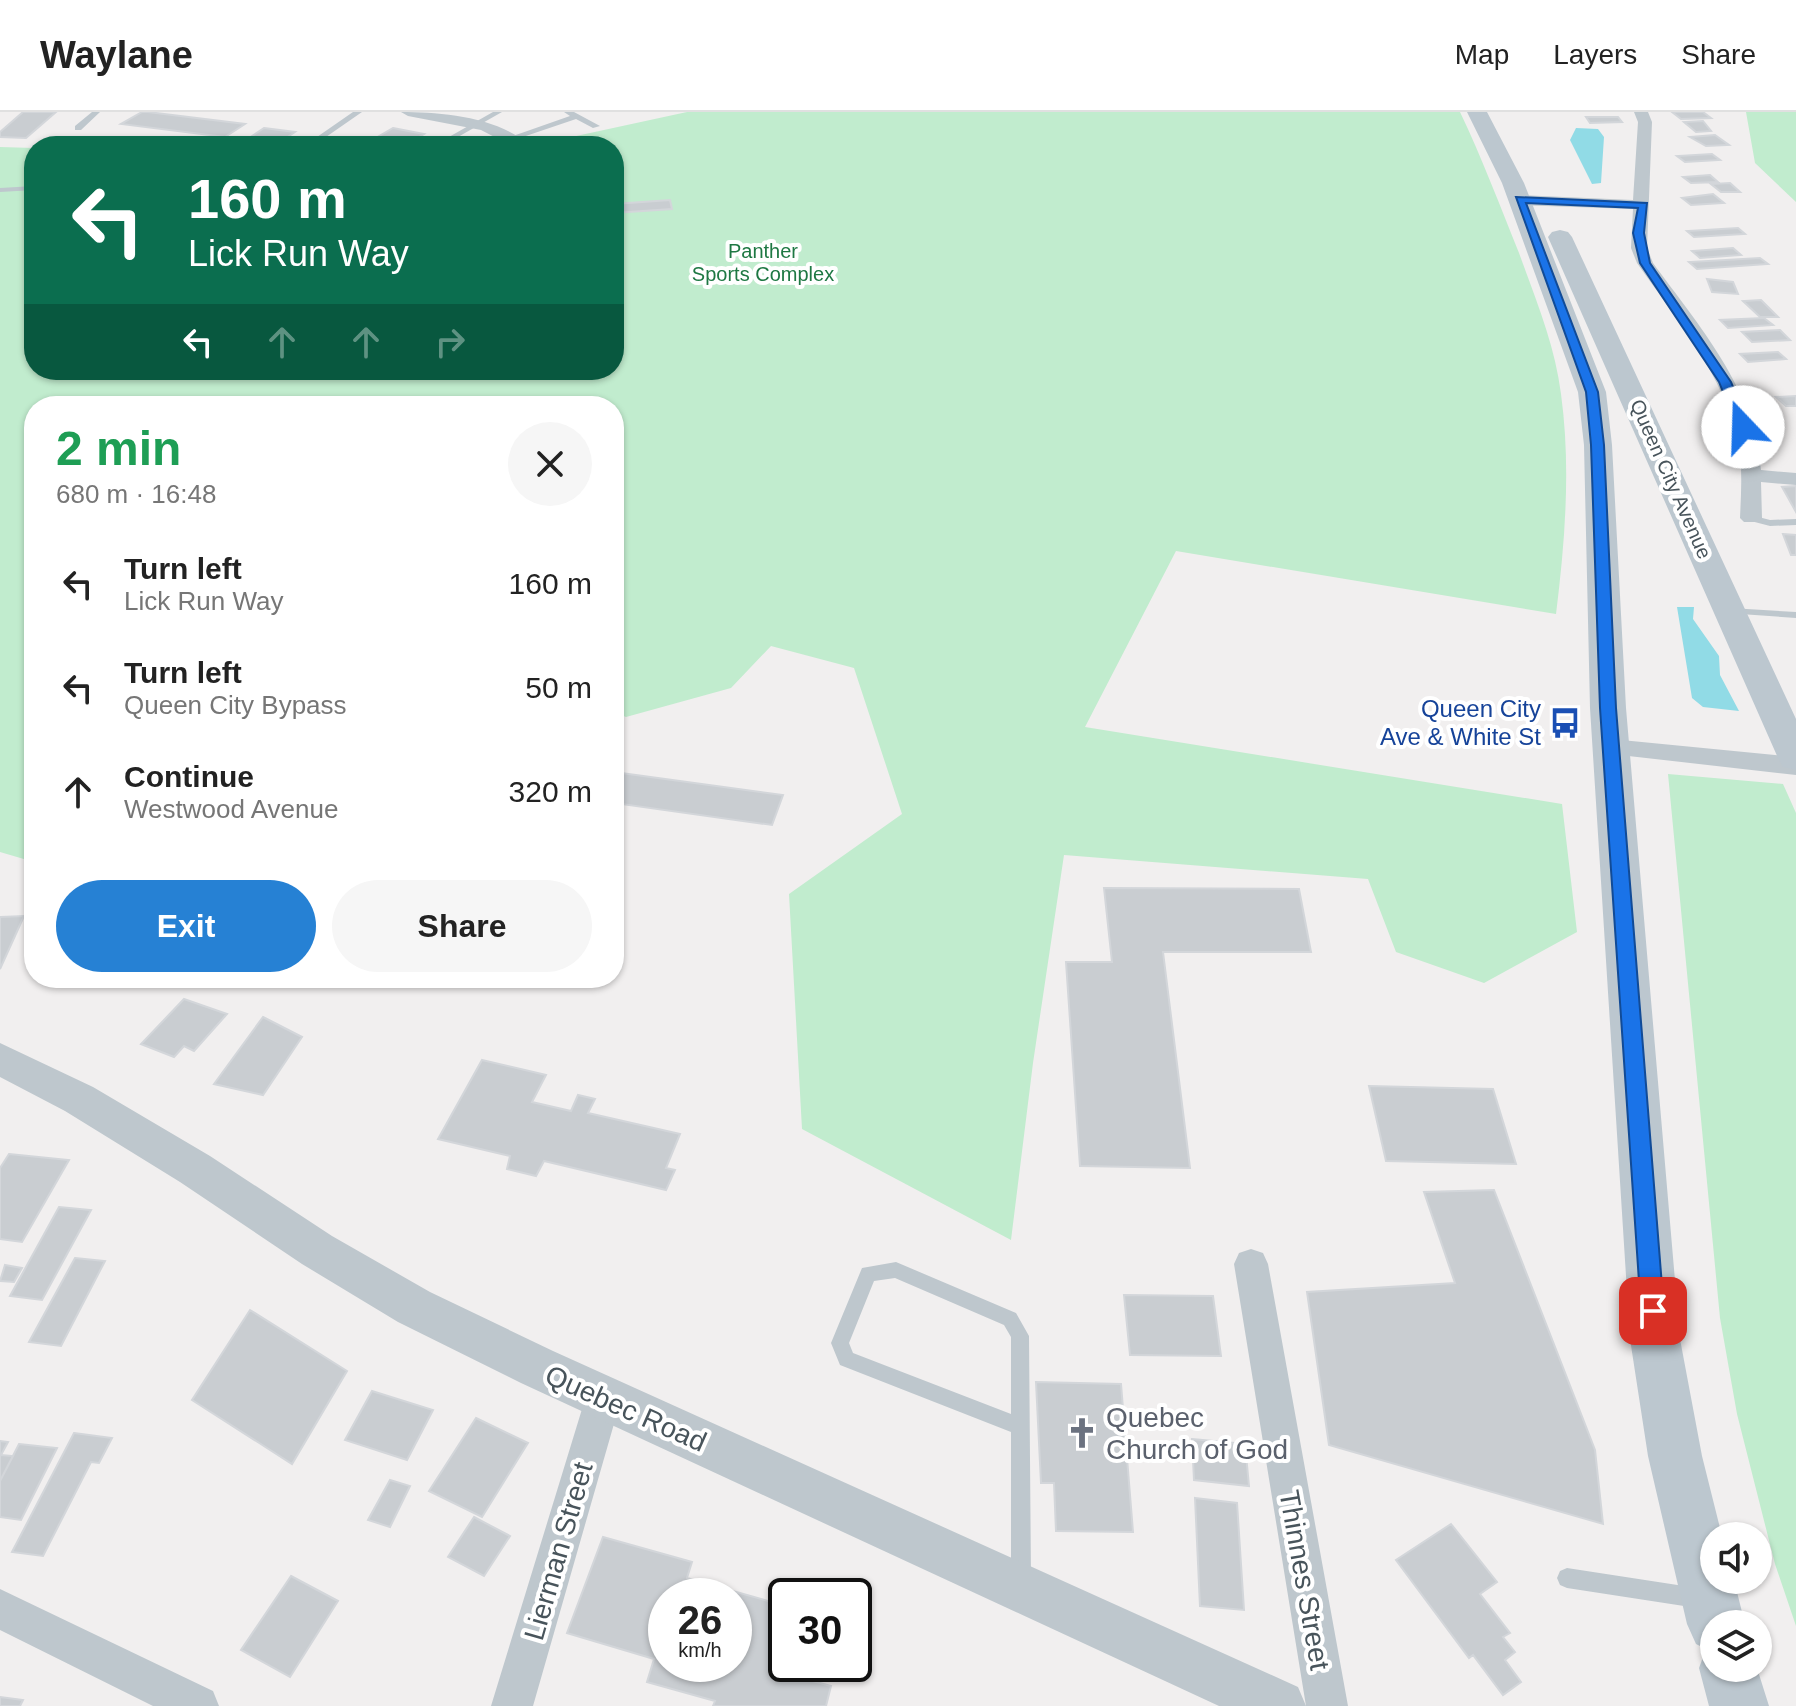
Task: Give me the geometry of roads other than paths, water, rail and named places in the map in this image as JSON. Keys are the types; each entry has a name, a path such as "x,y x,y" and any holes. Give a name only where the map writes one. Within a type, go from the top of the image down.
{"main road":[{"path":"1477,112 1500,152 1534,195 1592,392 1598,445 1611,747 1655,1339 1675,1456 1713,1610"},
{"name":"Queen City Avenue","path":"1534,195 1796,758"},
{"path":"1732,1682 1739,1706"}],"street":[{"path":"408,112 450,115 502,136"},
{"path":"1641,112 1645,122 1643,205 1638,233 1645,263 1725,382 1748,443 1751,518"},
{"path":"1534,195 1643,205"},
{"path":"1751,475 1796,479"},
{"path":"1611,747 1796,766"},
{"name":"Quebec Road","path":"0,1059 79,1099 195,1169 317,1250 414,1307 1021,1590 1279,1706"},
{"name":"Thinnes Street","path":"1251,1264 1327,1706"},
{"name":"Lierman Street","path":"512,1706 604,1396"},
{"path":"0,1609 198,1706"}],"lane":[{"path":"78,128 96,112"},
{"path":"323,136 358,112"},
{"path":"453,136 498,112"},
{"path":"568,112 596,126"},
{"path":"531,136 577,116"},
{"path":"0,190 24,189"},
{"path":"1751,518 1770,523 1796,522"},
{"path":"1730,611 1796,615"},
{"path":"1020,1426 846,1359 840,1343 868,1274 896,1270 1010,1319 1020,1336 1021,1590"},
{"path":"1567,1578 1704,1610"}],"water":[{"path":"1576,128 1598,129 1604,137 1601,183 1592,184 1570,140"},
{"path":"1677,607 1694,607 1693,619 1719,656 1720,675 1739,711 1703,707 1692,698"}],"place":[{"name":"Queen City Ave & White St","path":"1565,723"},
{"name":"Quebec Church of God","path":"1082,1433"}],"park label":[{"name":"Panther Sports Complex","path":"763,262"}]}
